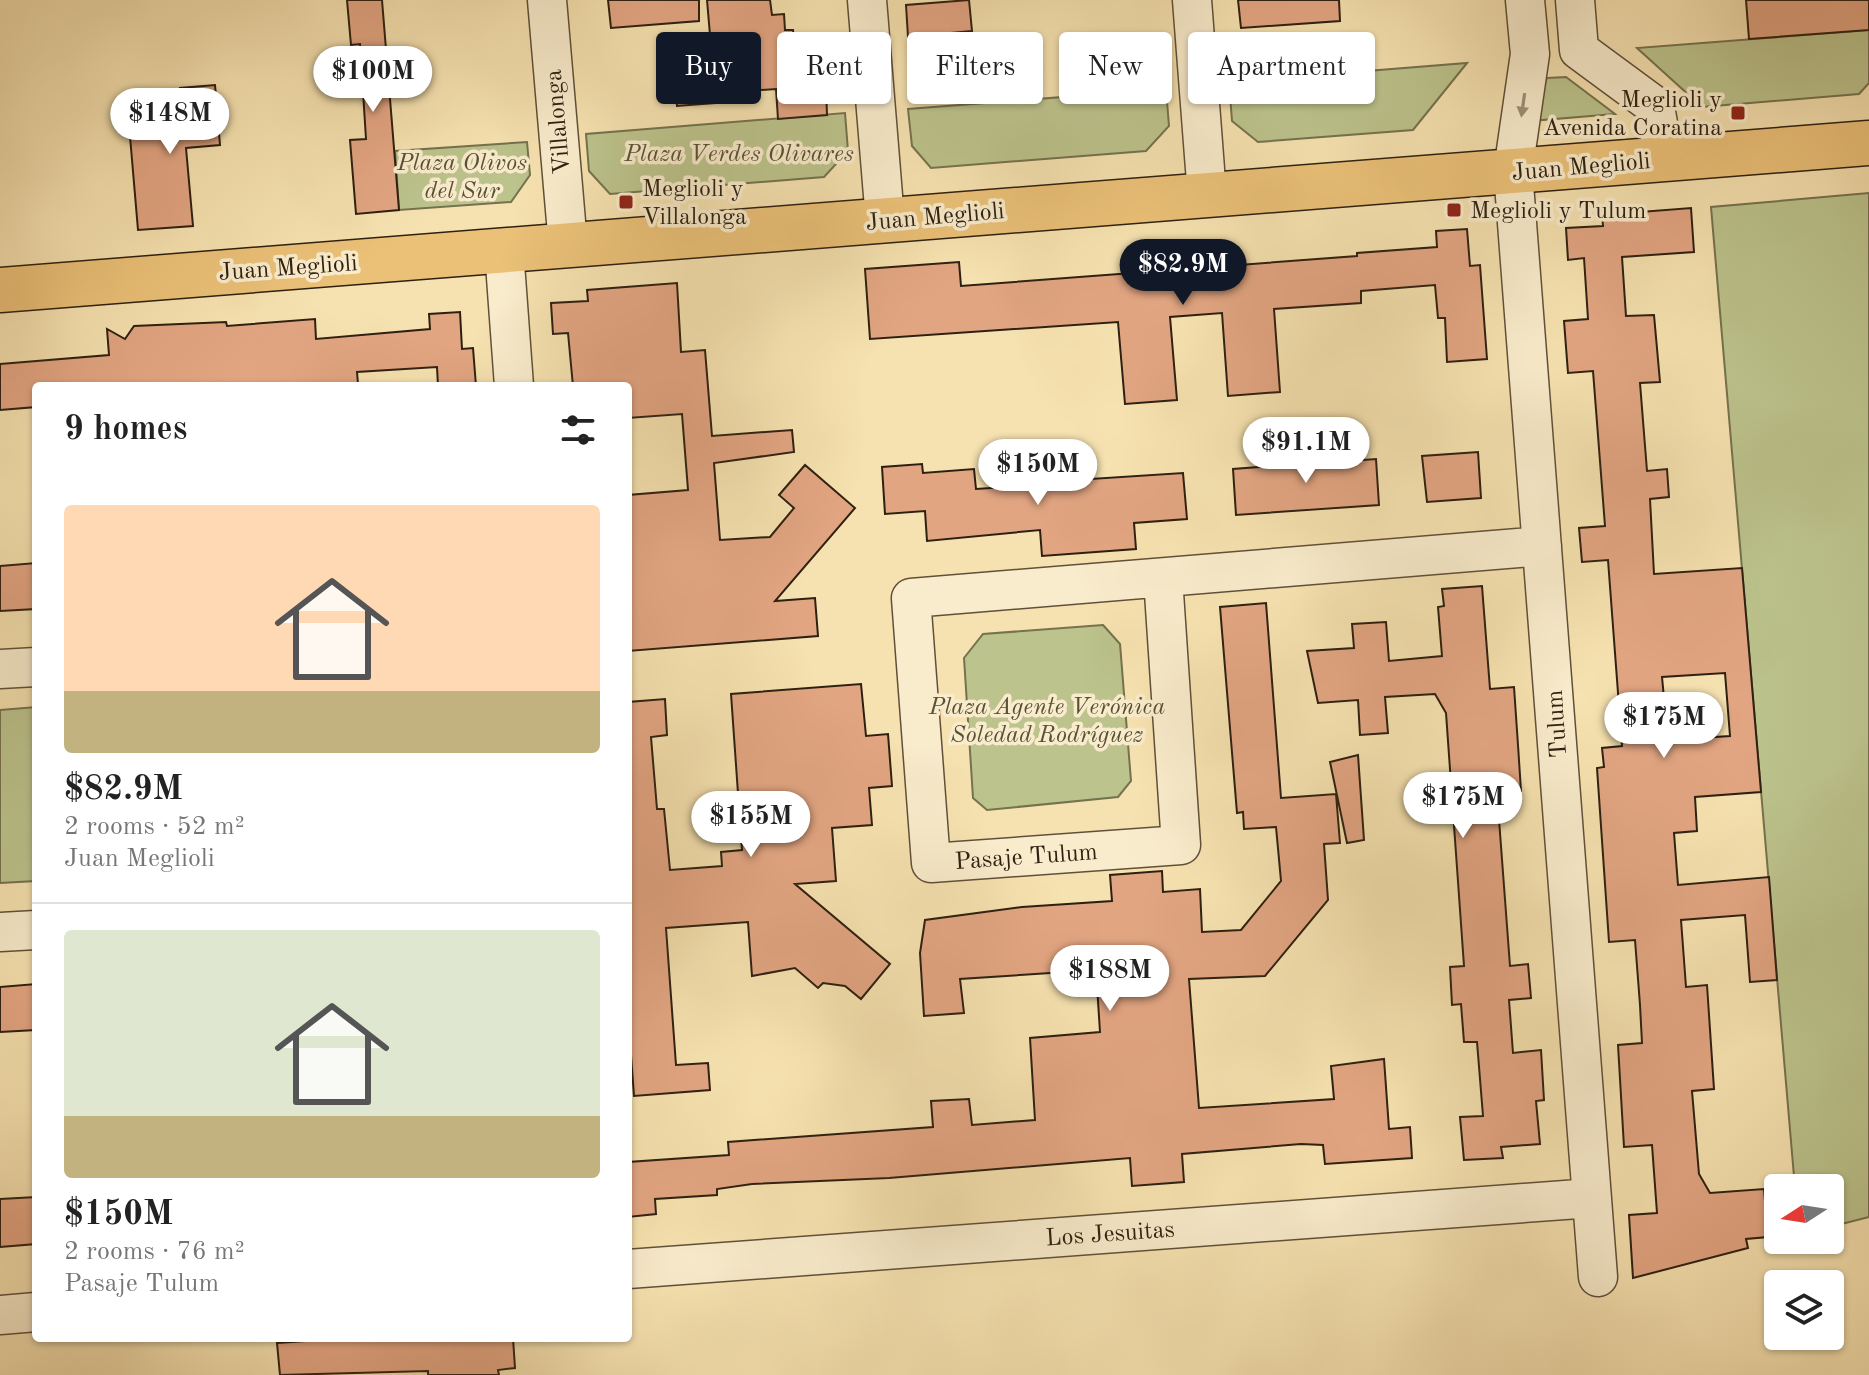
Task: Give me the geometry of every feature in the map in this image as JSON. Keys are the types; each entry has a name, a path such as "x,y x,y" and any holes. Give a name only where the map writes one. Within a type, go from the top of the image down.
{"main road":[{"name":"Juan Meglioli","path":"0,290 1869,143"}],"street":[{"name":"Villalonga","path":"547,0 568,245"},
{"path":"867,0 885,220"},
{"path":"1192,0 1207,195"},
{"name":"Tulum","path":"1525,0 1530,54 1513,171 1598,1277"},
{"path":"1575,0 1579,50"},
{"path":"1530,54 1579,50 1655,106 1664,159"},
{"path":"504,250 514,382"},
{"name":"Pasaje Tulum","path":"1163,578 1181,845 931,863 911,598 1542,546"},
{"path":"0,669 32,667"},
{"path":"0,932 32,930"},
{"name":"Los Jesuitas","path":"632,1269 1592,1198"},
{"path":"0,1315 32,1312"}],"green space":[{"path":"1869,30 1869,83 1859,94 1702,107 1637,48"},
{"path":"1467,63 1413,130 1258,142 1232,121 1231,104 1375,104 1375,70"},
{"path":"1566,77 1615,114 1530,121 1547,78"},
{"path":"1059,97 1059,104 1167,104 1169,126 1146,151 931,168 912,146 908,109 972,104 1043,104 1043,99"},
{"name":"Plaza Verdes Olivares","path":"845,113 848,151 824,177 610,194 589,171 586,134"},
{"name":"Plaza Olivos del Sur","path":"527,142 530,175 511,202 399,210 395,151"},
{"path":"1869,193 1869,1217 1844,1223 1844,1174 1794,1174 1711,207"},
{"name":"Plaza Agente Verónica Soledad Rodríguez","path":"1103,625 1120,644 1131,781 1118,797 987,810 973,798 964,658 983,634"},
{"path":"32,707 32,881 0,883 0,710"}],"building":[{"path":"347,0 382,0 399,210 356,214 350,140 366,139 360,44 351,45"},
{"path":"608,0 699,0 699,21 611,28"},
{"path":"707,0 770,0 772,15 784,14 785,30 793,32 777,32 777,104 776,89 761,90 761,32 710,32"},
{"path":"969,0 972,31 908,32 906,5"},
{"path":"1238,0 1339,0 1340,21 1241,28"},
{"path":"1746,0 1869,0 1869,30 1749,39"},
{"path":"215,85 220,145 186,148 193,226 138,230 128,113 182,108 180,88"},
{"path":"777,104 827,104 827,115 778,119"},
{"path":"1691,208 1694,252 1622,257 1626,316 1654,315 1660,382 1640,383 1647,471 1667,469 1669,497 1650,499 1654,574 1742,568 1761,792 1695,797 1697,831 1674,833 1678,885 1769,877 1777,980 1750,982 1745,915 1681,920 1686,987 1707,985 1714,1089 1692,1091 1699,1174 1710,1193 1764,1189 1764,1237 1746,1239 1748,1248 1633,1278 1629,1215 1657,1213 1652,1145 1624,1147 1618,1045 1642,1043 1640,1005 1635,940 1609,942 1597,768 1604,767 1602,748 1622,746 1608,560 1582,562 1579,528 1605,526 1593,371 1568,373 1564,321 1588,319 1584,258 1568,260 1566,228 1603,226 1602,215","holes":["1725,673 1730,736 1668,740 1662,677"]},
{"path":"1467,229 1470,266 1480,265 1487,359 1447,362 1445,318 1438,318 1435,285 1361,291 1361,303 1274,309 1280,392 1228,396 1222,313 1170,317 1177,400 1125,404 1118,322 870,339 865,269 959,262 961,286 1357,256 1357,253 1437,247 1436,231"},
{"path":"677,283 681,352 705,350 712,436 792,430 794,452 714,463 720,540 770,537 794,508 779,495 805,465 855,508 775,601 815,598 818,636 632,651 632,495 688,490 682,414 632,418 632,382 573,382 568,333 553,334 551,303 588,301 587,290"},
{"path":"460,312 462,349 473,348 476,382 438,382 437,367 357,372 358,382 32,382 32,407 0,410 0,364 109,355 107,329 125,339 134,326 226,322 227,326 315,319 316,339 430,329 429,314"},
{"path":"1320,447 1321,463 1376,459 1379,505 1236,515 1233,469 1285,465 1284,450"},
{"path":"1088,452 1091,479 1183,473 1187,519 1134,523 1136,549 1042,556 1040,530 927,541 925,511 885,514 882,467 922,464 923,473 974,469 976,489 1036,485 1064,482"},
{"path":"1478,452 1481,498 1427,502 1422,456"},
{"path":"32,563 32,609 0,611 0,566"},
{"path":"1482,586 1490,689 1514,687 1518,745 1521,791 1497,793 1510,966 1528,964 1531,998 1509,1000 1513,1053 1541,1050 1544,1100 1536,1101 1540,1144 1501,1147 1503,1158 1464,1160 1460,1117 1483,1116 1477,1042 1464,1042 1461,1004 1452,1005 1450,967 1464,966 1446,713 1435,694 1385,697 1388,733 1360,735 1358,700 1318,703 1307,651 1354,648 1352,624 1386,622 1389,661 1442,656 1438,607 1444,606 1442,589"},
{"path":"1266,603 1281,798 1336,794 1340,843 1324,844 1328,900 1265,976 1189,979 1199,1108 1334,1099 1331,1066 1384,1059 1389,1129 1410,1127 1412,1158 1325,1164 1323,1145 1301,1144 1182,1154 1184,1182 1132,1186 1130,1158 889,1178 752,1184 717,1189 717,1195 655,1199 656,1214 632,1217 632,1162 729,1155 728,1142 933,1127 931,1101 969,1099 972,1125 1035,1120 1030,1038 1100,1032 1096,970 960,979 964,1013 924,1016 920,953 925,920 1022,907 1112,901 1110,875 1162,871 1163,892 1200,889 1202,932 1241,930 1281,881 1276,827 1244,829 1243,812 1237,813 1220,607"},
{"path":"861,684 866,736 888,734 892,786 869,788 872,825 832,828 836,881 795,884 890,964 861,999 845,986 823,983 818,988 795,968 752,976 748,922 666,928 676,1065 708,1063 710,1090 634,1096 632,702 665,699 667,735 651,737 657,809 664,809 670,870 722,866 721,852 742,850 731,694"},
{"path":"1358,755 1364,840 1347,843 1330,762"},
{"path":"32,984 32,1030 0,1032 0,987"},
{"path":"32,1197 32,1244 0,1247 0,1199"},
{"path":"513,1342 515,1368 498,1370 499,1375 428,1375 428,1371 280,1375 277,1343"}],"place":[{"name":"Meglioli y Avenida Coratina","path":"1738,113"},
{"name":"Meglioli y Villalonga","path":"626,202"},
{"name":"Meglioli y Tulum","path":"1454,210"}]}
